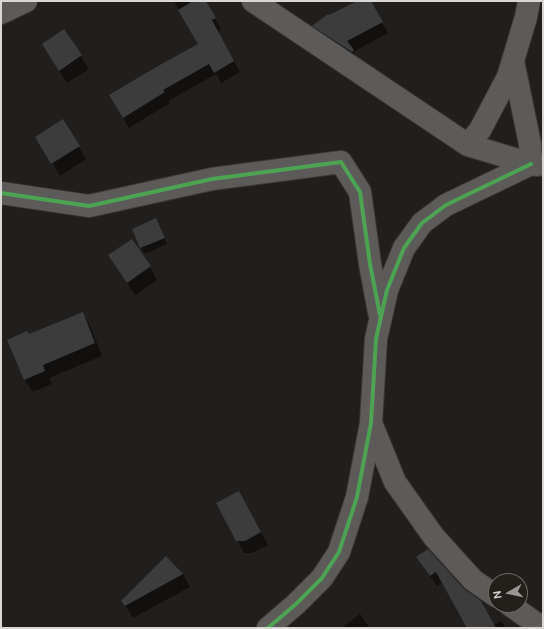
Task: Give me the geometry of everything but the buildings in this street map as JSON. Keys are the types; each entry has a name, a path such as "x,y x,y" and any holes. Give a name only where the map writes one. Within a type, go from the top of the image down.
{"street":[{"path":"1,13 26,1"},
{"path":"254,1 468,145 537,165"},
{"path":"468,145 480,130 508,77 527,9 543,5"},
{"path":"513,60 530,144 537,165"},
{"path":"1,193 89,206 212,179 341,162 360,192 370,264 380,318"},
{"path":"268,628 296,604 322,578 339,552 358,497 371,423 376,339 380,318 387,290 404,248 422,224 446,205 537,165"},
{"path":"371,423 395,482 434,537 473,580 488,590"},
{"path":"521,613 537,624 543,626"}],"cycle path":[{"path":"1,193 89,206 212,179 341,162 360,192 370,264 380,315"},
{"path":"268,628 296,604 322,578 339,552 357,497 371,423 376,339 387,290 404,248 422,223 446,205 531,164"}]}
